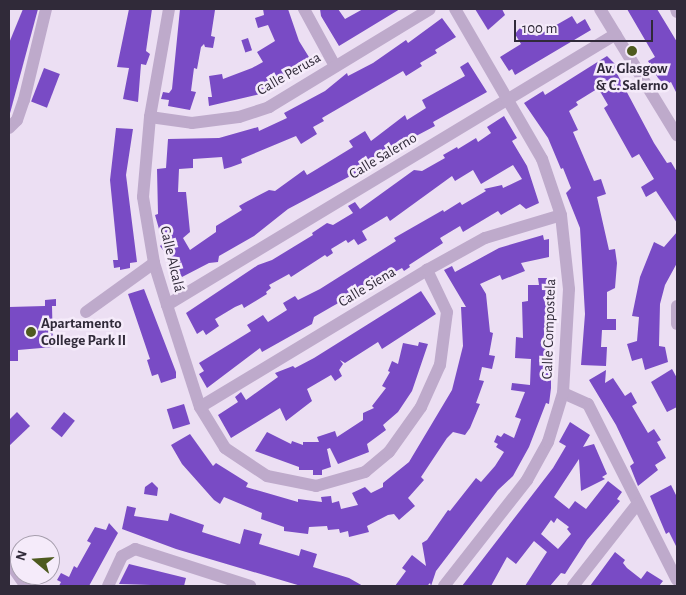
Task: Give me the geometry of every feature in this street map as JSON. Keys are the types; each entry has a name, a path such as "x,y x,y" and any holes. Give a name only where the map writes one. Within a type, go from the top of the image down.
{"street":[{"path":"9,128 17,120 24,100 46,9"},
{"name":"Calle Alcalá","path":"169,9 150,118 143,197 154,263 200,407 225,448 267,476 316,486 366,472 394,444 421,408 440,365 446,312 427,270"},
{"path":"304,9 336,66"},
{"name":"Calle Perusa","path":"150,118 192,124 239,117 269,106 430,9"},
{"name":"Calle Compostela","path":"455,9 509,98 542,159 560,215 570,289 563,393 588,404 677,580"},
{"path":"600,9 677,135"},
{"name":"Calle Salerno","path":"167,305 616,34"},
{"name":"Calle Siena","path":"200,407 427,270 485,238 560,215"},
{"path":"86,312 154,263"},
{"path":"677,306 677,324"},
{"path":"444,586 527,480 548,442 563,393"},
{"path":"573,586 638,504"},
{"path":"108,586 122,556 135,549 250,586"},
{"path":"9,562 26,586"}],"building":[{"path":"23,9 38,9 9,117 9,43"},
{"path":"129,9 152,9 146,51 150,54 146,65 141,64 138,102 123,99 129,68 117,67"},
{"path":"180,9 215,10 211,36 215,37 213,48 205,47 204,44 201,47 197,69 194,68 191,91 196,92 190,110 168,106 169,100 161,99 163,92 169,93 172,89"},
{"path":"263,9 288,9 299,41 312,62 259,91 260,94 209,106 208,97 212,97 209,76 222,74 223,79 252,68 263,62 257,52 275,41 268,25 258,28 255,18 264,15"},
{"path":"320,9 338,9 345,19 363,9 400,9 339,46 321,16"},
{"path":"475,9 502,9 505,15 488,30"},
{"path":"627,9 657,9 677,42 677,94 671,82 665,85 658,78 648,61 655,57"},
{"path":"572,16 577,24 585,19 591,30 515,75 512,69 509,71 500,57 521,44 515,34 519,29 525,25 531,34 537,36"},
{"path":"442,18 456,37 435,50 437,53 420,63 422,66 406,76 403,71 322,118 324,121 313,127 317,134 301,144 296,136 241,159 242,163 224,169 222,157 193,159 193,168 179,169 178,192 186,192 190,232 183,238 190,250 216,232 216,226 242,210 239,206 269,190 275,191 304,170 307,175 353,147 349,141 365,131 371,141 405,115 407,120 426,108 422,100 465,76 460,67 468,62 487,92 433,122 435,126 399,145 373,164 288,209 254,236 219,256 218,262 209,263 182,277 168,250 165,253 160,246 163,243 155,215 158,214 157,169 166,168 168,139 219,138 258,127 259,131 287,118 284,113 325,91 347,73 348,76 373,63 406,40 408,43"},
{"path":"248,38 252,50 245,53 241,40"},
{"path":"607,56 617,66 614,68 654,143 667,163 671,162 677,172 677,223 656,191 646,197 641,187 654,179 639,154 632,158 604,108 608,105 601,93 597,89 576,102 578,105 569,111 578,130 573,132 594,181 601,179 606,194 597,197 609,250 615,249 617,263 615,288 607,292 607,319 616,319 616,330 602,330 601,347 607,347 606,366 581,365 585,314 580,228 566,193 571,188 563,168 561,169 548,138 524,103 543,91 545,95"},
{"path":"44,68 60,74 47,108 31,102"},
{"path":"504,116 517,138 512,141 527,166 539,203 526,209 520,204 501,215 498,211 463,232 460,226 440,238 443,243 409,265 410,267 404,271 402,268 333,306 314,317 312,324 262,352 260,348 207,388 199,374 204,371 199,363 251,331 247,325 263,315 268,322 287,310 283,303 295,296 298,300 320,289 396,241 394,238 443,210 444,212 460,202 462,205 486,191 484,189 502,185 503,188 522,179 513,165 481,184 473,170 455,181 452,176 390,221 387,216 362,231 367,240 358,245 354,239 348,243 346,240 331,249 333,253 327,257 325,255 291,277 289,274 269,285 271,288 266,292 267,294 244,308 242,304 215,319 219,326 206,335 203,330 197,334 186,313 258,265 272,260 313,235 312,233 327,223 333,225 353,213 348,206 355,202 360,209 414,170 422,171 445,158 443,155 457,147 458,149 476,138 478,142 491,133 487,127"},
{"path":"116,128 133,129 126,175 137,262 130,263 130,268 120,270 120,267 114,268 113,260 118,260 110,180"},
{"path":"677,232 677,263 665,285 660,304 659,346 665,347 668,362 645,370 642,358 632,361 627,344 637,341 639,317 632,316 640,277 654,242 664,247"},
{"path":"543,235 544,240 549,239 549,257 521,263 525,271 502,280 500,275 480,284 486,294 490,332 493,333 489,355 495,356 492,369 482,367 479,380 484,381 476,403 480,404 465,435 453,432 447,438 421,477 424,480 408,498 415,506 399,520 394,514 388,515 367,526 369,532 349,537 348,531 340,533 339,529 328,530 327,526 309,527 308,534 284,531 284,527 261,519 262,513 224,497 220,504 214,500 182,464 171,445 190,434 213,466 216,463 248,483 246,487 298,502 298,499 322,502 321,497 331,496 332,503 339,501 341,509 358,505 352,493 365,487 371,493 383,487 383,483 409,462 452,390 463,346 461,307 466,307 444,270 452,266 455,272 499,248"},
{"path":"538,278 547,278 545,344 549,345 548,369 551,369 549,404 546,403 529,447 513,476 498,490 436,571 431,586 430,583 427,586 395,586 406,571 402,568 412,555 426,566 422,543 427,540 448,510 450,511 476,478 481,482 495,466 504,452 496,447 498,444 494,442 497,435 501,437 504,433 514,438 521,419 515,417 525,392 511,390 512,383 530,385 531,359 515,358 516,337 523,338 522,302 528,301 528,285 539,285"},
{"path":"144,289 176,372 176,378 161,383 158,374 152,376 147,360 150,359 128,294"},
{"path":"421,291 436,314 382,349 378,342 345,363 340,360 343,364 339,370 342,376 335,381 331,375 307,389 312,401 286,421 280,408 231,438 218,415 238,402 235,397 241,392 246,400 278,377 275,373 293,366 295,368 314,358"},
{"name":"Apartamento College Park II","path":"56,299 56,306 52,306 53,347 18,350 18,361 9,361 9,307 45,306 45,300"},
{"path":"419,342 428,344 412,391 398,412 383,425 386,430 367,444 369,452 338,464 330,448 327,449 331,467 322,470 322,475 313,475 313,470 299,470 299,467 255,451 267,432 291,444 292,441 303,445 303,442 319,442 317,437 335,431 337,437 363,420 363,413 374,408 372,406 386,388 382,386 390,372 388,371 392,361 398,364 403,343 418,346"},
{"path":"672,369 677,378 677,407 667,412 651,382"},
{"path":"606,370 605,383 613,378 625,396 631,392 637,403 632,406 648,433 654,429 661,440 657,442 666,458 655,465 658,470 638,486 630,466 634,463 616,425 589,380"},
{"path":"184,404 190,424 173,429 167,409"},
{"path":"17,412 30,426 9,446 9,420"},
{"path":"64,412 75,421 62,437 51,428"},
{"path":"570,422 590,435 583,447 594,444 607,474 602,477 605,479 581,491 579,459 554,497 569,509 575,501 586,509 608,481 622,492 617,499 620,501 587,540 565,574 561,573 550,586 525,586 547,552 534,541 516,564 507,557 491,586 462,586 553,468 566,446 559,442","holes":["557,518 569,527 567,529 571,534 558,549 541,534 551,520 554,523"]},
{"path":"152,482 158,488 157,496 144,494 145,487"},
{"path":"671,485 677,497 677,548 669,532 666,534 650,496"},
{"path":"127,506 136,508 134,516 168,521 170,513 204,525 202,532 240,544 244,529 262,534 259,544 299,556 301,549 317,554 313,567 349,578 363,586 301,586 176,549 122,529"},
{"path":"109,523 118,533 89,586 59,586 61,573 69,577 74,566 77,568 91,543 87,541 95,527 106,530"},
{"path":"615,552 625,560 623,563 627,568 641,579 647,571 663,581 659,586 590,586"},
{"path":"129,564 186,578 184,586 119,584"}],"place":[{"name":"Av. Glasgow & C. Salerno","path":"632,51"},
{"name":"Apartamento College Park II","path":"31,332"}]}
